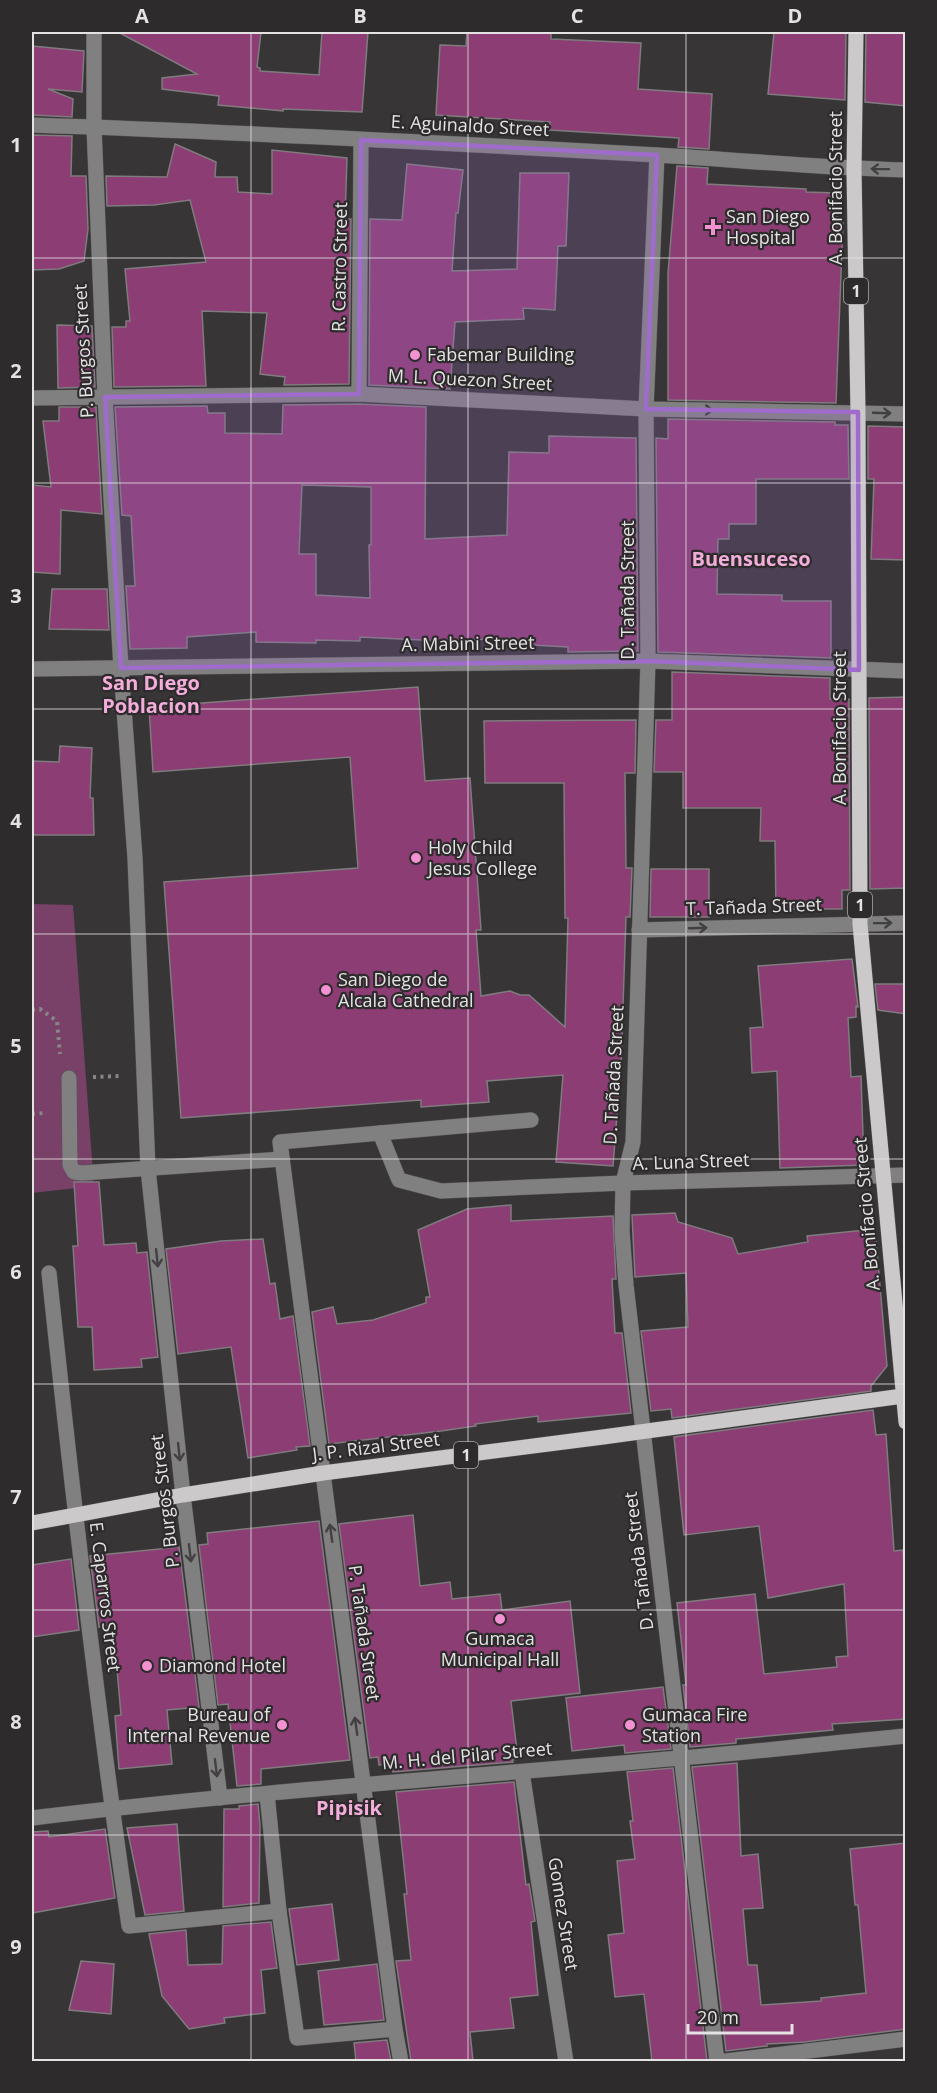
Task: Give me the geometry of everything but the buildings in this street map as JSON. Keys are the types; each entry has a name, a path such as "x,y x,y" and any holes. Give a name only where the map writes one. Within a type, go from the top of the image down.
{"main road":[{"name":"A. Bonifacio Street","path":"856,32 854,169 858,412 860,924 906,1422"},
{"name":"J. P. Rizal Street","path":"32,1524 183,1495 323,1473 904,1396"}],"street":[{"name":"P. Burgos Street","path":"94,32 94,127 105,397 135,858 148,1168 183,1495 220,1798"},
{"name":"E. Aguinaldo Street","path":"32,125 657,155 854,169 906,170"},
{"name":"R. Castro Street","path":"359,394 361,140"},
{"name":"D. Tañada Street","path":"657,155 646,409 648,661 633,1142 623,1183 622,1231 642,1432 718,2061"},
{"name":"M. L. Quezon Street","path":"32,398 359,394 646,409 906,414"},
{"name":"A. Mabini Street","path":"32,669 648,661 906,671"},
{"name":"T. Tañada Street","path":"639,930 906,923"},
{"path":"69,1078 70,1165 74,1172 82,1173 282,1159 280,1142 531,1120"},
{"name":"A. Luna Street","path":"380,1133 399,1180 441,1191 906,1175"},
{"name":"P. Tañada Street","path":"282,1159 401,2061"},
{"name":"E. Caparros Street","path":"49,1273 75,1515 129,1926 279,1911"},
{"name":"M. H. del Pilar Street","path":"32,1818 364,1784 682,1758 906,1736"},
{"name":"Gomez Street","path":"522,1772 566,2061"},
{"path":"267,1794 279,1911 297,2038 395,2029"},
{"path":"718,2061 906,2039"}],"path":[{"path":"32,1010 40,1009 57,1021 62,1078 144,1076"}],"highlighted area":[{"path":"361,140 657,155 646,409 858,412 859,670 648,661 121,668 105,397 359,394"}],"shaded area":[{"path":"32,904 73,905 94,1186 32,1193"}],"place":[{"name":"San Diego Hospital","path":"713,227"},
{"name":"Fabemar Building","path":"415,355"},
{"name":"Holy Child Jesus College","path":"416,858"},
{"name":"San Diego de Alcala Cathedral","path":"326,990"},
{"name":"Gumaca Municipal Hall","path":"500,1619"},
{"name":"Diamond Hotel","path":"147,1666"},
{"name":"Bureau of Internal Revenue","path":"282,1725"},
{"name":"Gumaca Fire Station","path":"630,1725"}],"district":[{"name":"Buensuceso","path":"751,559"},
{"name":"San Diego Poblacion","path":"151,694"},
{"name":"Pipisik","path":"349,1808"}]}
